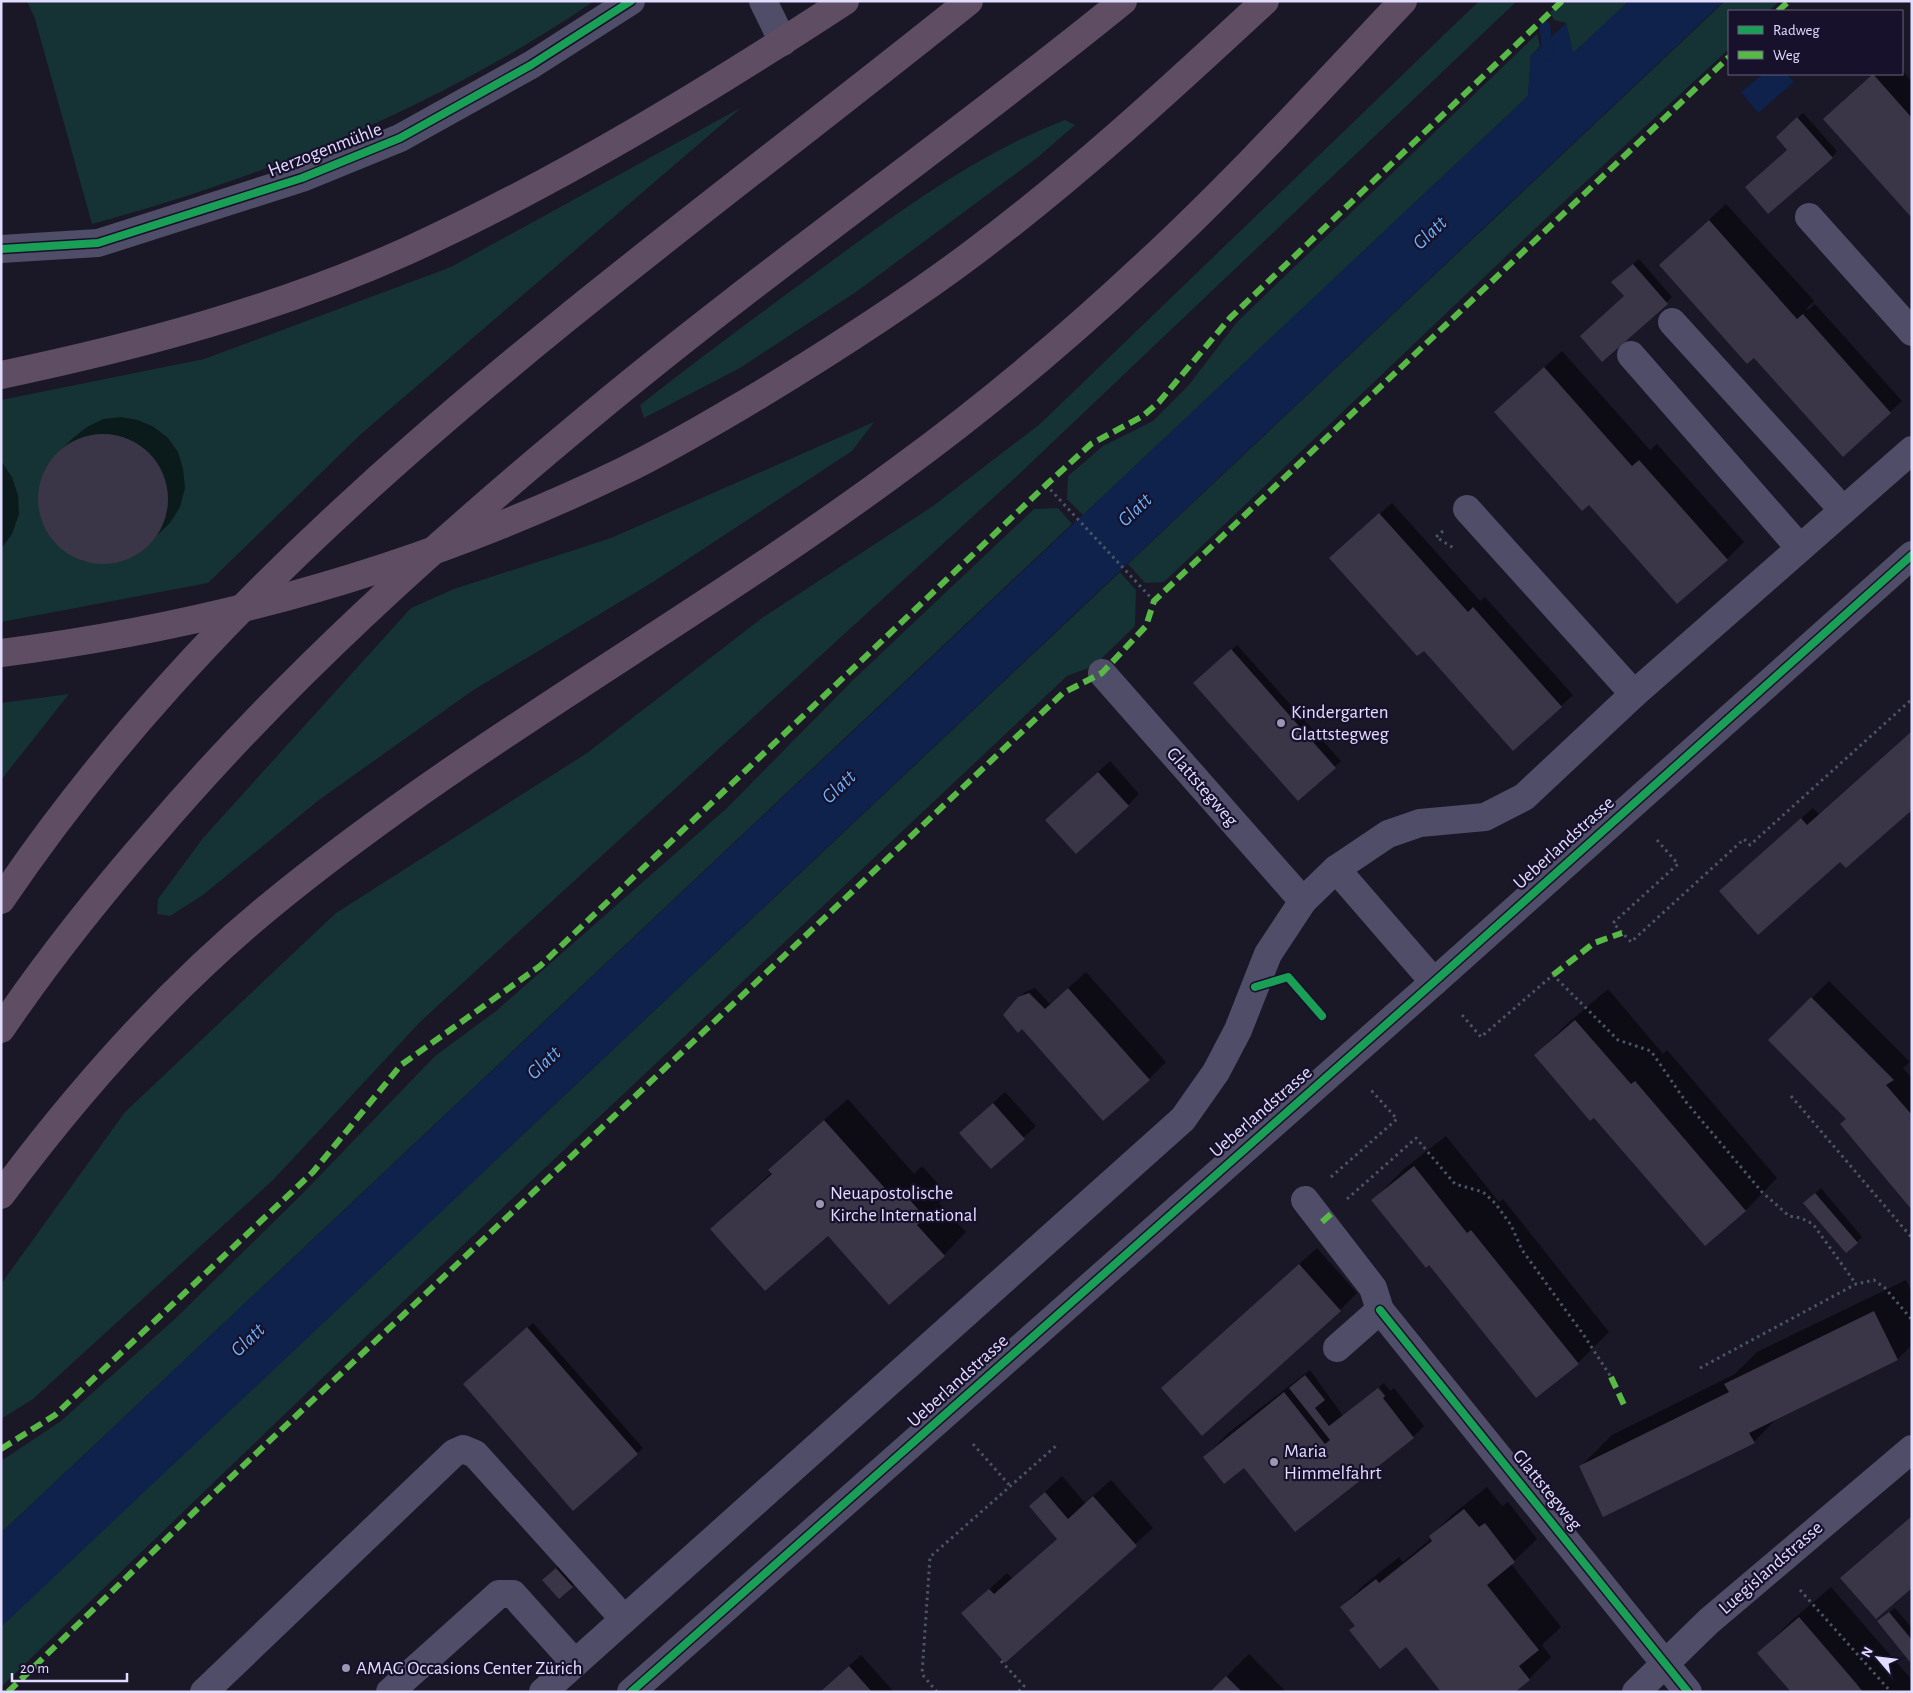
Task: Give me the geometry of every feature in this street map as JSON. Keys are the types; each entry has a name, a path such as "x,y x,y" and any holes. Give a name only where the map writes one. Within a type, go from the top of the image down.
{"highway":[{"path":"1,375 98,355 202,326 292,296 405,252 481,216 593,155 677,107 783,42 845,1"},
{"path":"1,900 80,792 144,713 225,625 363,491 521,356 969,1"},
{"path":"1,1029 82,918 195,784 280,694 352,624 496,496 597,410 1123,1"},
{"path":"1,652 142,631 260,604 365,574 463,540 542,509 624,471 714,422 804,368 890,312 974,253 1133,122 1265,1"},
{"path":"1,1194 62,1116 140,1027 184,983 263,911 411,798 820,527 985,404 1143,268 1218,196 1403,1"}],"street":[{"name":"Herzogenmühle","path":"1,249 98,243 302,178 400,138 531,65 631,1"},
{"path":"763,1 783,42"},
{"path":"1809,217 1912,332"},
{"path":"1672,322 1843,510"},
{"path":"1631,355 1800,548"},
{"path":"543,1692 1183,1119 1216,1072 1238,1030 1268,954 1302,901 1336,869 1388,834 1420,823 1486,817 1524,797 1634,694 1912,450"},
{"path":"1468,509 1634,694"},
{"name":"Ueberlandstrasse","path":"631,1692 1434,982 1912,555"},
{"name":"Glattstegweg","path":"1102,673 1302,901"},
{"path":"1336,869 1434,982"},
{"name":"Glattstegweg","path":"1305,1200 1372,1288 1380,1310 1688,1692"},
{"path":"1337,1348 1380,1310"},
{"path":"204,1692 454,1453 463,1449 475,1454 624,1619"},
{"name":"Luegislandstrasse","path":"1636,1692 1775,1563 1912,1449"},
{"path":"390,1692 499,1594 513,1594 575,1663"}],"path":[{"path":"1046,485 1154,601"},
{"path":"1657,840 1678,864 1614,923 1631,942 1744,839 1750,845 1912,699"},
{"path":"1462,1015 1481,1037 1552,975 1618,1040 1651,1051 1686,1102 1762,1192 1789,1216 1801,1218 1813,1224 1856,1284"},
{"path":"1305,1200 1397,1119 1371,1090"},
{"path":"1791,1096 1912,1238"},
{"path":"1340,1206 1416,1138 1456,1184 1483,1192 1494,1203 1511,1225 1522,1250 1584,1334 1611,1377"},
{"path":"1700,1368 1856,1284 1874,1280 1885,1288 1912,1320"},
{"path":"973,1444 1010,1487"},
{"path":"936,1692 922,1674 930,1557 1057,1445"},
{"path":"1775,1563 1891,1692"},
{"path":"1002,1661 1024,1686 1018,1692"}],"green space":[{"path":"27,1 594,1 476,73 415,105 352,134 224,184 92,224 35,19"},
{"path":"1479,1 1517,1 1016,477 421,1021 273,1180 33,1399 1,1419 1,1284 125,1112 336,913 587,753 762,618 933,506 1040,424"},
{"path":"1563,1 1629,1 1573,54 1566,23 1554,20 1550,12"},
{"path":"1725,1 1779,1 1770,10 1728,10 1728,50 1539,225 1164,582 1145,583 1128,564"},
{"path":"1537,34 1540,46 1531,56 1528,96 1083,515 1067,499 1068,476 1103,446 1153,421 1188,386 1237,322"},
{"path":"742,107 361,434 208,583 1,622 1,400 204,359 451,267"},
{"path":"1065,120 1075,125 1037,158 856,292 740,368 644,418 640,405 732,334 911,204 1001,149"},
{"path":"874,422 852,451 653,582 472,691 319,800 203,895 170,916 157,914 158,899 203,838 411,608 454,589 611,538"},
{"path":"1058,508 1072,524 1,1533 1,1461 61,1421 177,1317 305,1191 435,1056 496,1011 727,808 853,680 1034,509"},
{"path":"1120,572 1136,590 1135,626 1094,666 1067,676 338,1363 1,1687 1,1626"},
{"path":"69,694 1,780 1,703"}],"water":[{"name":"Glatt","path":"1629,1 1724,1 1,1627 1,1533 1528,96 1531,56 1566,23 1573,53"},
{"path":"1762,75 1788,75 1794,82 1758,113 1741,92"}],"building":[{"path":"1874,75 1912,118 1912,218 1823,119"},
{"path":"1797,117 1833,158 1768,214 1745,187 1787,150 1776,137"},
{"path":"1709,220 1797,319 1803,314 1891,413 1843,457 1754,358 1747,364 1659,265"},
{"path":"1633,264 1668,304 1602,362 1580,336 1624,296 1611,282"},
{"path":"1544,367 1632,466 1639,460 1728,560 1677,604 1589,505 1582,511 1494,412"},
{"path":"103,434 116,435 128,439 149,453 163,474 167,486 167,512 163,524 149,545 128,559 116,563 103,564 90,563 78,559 57,545 43,524 39,512 38,499 39,486 43,474 57,453 78,439 90,435"},
{"path":"1379,513 1468,612 1473,607 1562,707 1513,751 1424,651 1417,656 1329,558"},
{"name":"Kindergarten Glattstegweg","path":"1231,649 1336,768 1298,801 1193,683"},
{"path":"1912,731 1912,810 1846,868 1840,862 1758,935 1719,891 1801,818 1807,825"},
{"path":"1098,772 1129,806 1076,854 1045,820"},
{"path":"1068,988 1150,1080 1103,1121 1022,1029 1018,1033 1003,1015 1018,997 1029,993 1045,1009"},
{"path":"1811,997 1894,1080 1886,1085 1912,1115 1912,1210 1840,1124 1846,1119 1768,1040"},
{"path":"1575,1020 1631,1084 1635,1081 1746,1211 1705,1246 1594,1118 1590,1121 1534,1055"},
{"path":"993,1103 1025,1139 991,1169 959,1133"},
{"path":"824,1120 891,1195 899,1188 926,1218 917,1225 945,1256 889,1305 828,1236 765,1291 710,1229 772,1174 768,1170"},
{"path":"1414,1166 1467,1233 1471,1230 1579,1364 1536,1398 1429,1265 1426,1268 1371,1200"},
{"path":"1815,1193 1858,1243 1846,1253 1803,1203"},
{"path":"1299,1264 1341,1311 1202,1436 1161,1388"},
{"path":"1874,1311 1898,1360 1749,1433 1755,1443 1603,1517 1579,1466 1729,1392 1724,1384"},
{"path":"527,1327 638,1454 573,1511 463,1384"},
{"name":"Maria Himmelfahrt","path":"1305,1375 1325,1400 1315,1408 1329,1426 1378,1388 1385,1396 1383,1398 1414,1438 1295,1532 1244,1468 1224,1484 1203,1457 1284,1392 1325,1444 1330,1440 1289,1388"},
{"path":"1045,1492 1068,1519 1093,1496 1137,1546 1005,1663 961,1613 989,1589 994,1594 1057,1539 1029,1506"},
{"path":"1464,1509 1479,1527 1485,1523 1515,1562 1487,1585 1539,1650 1519,1666 1530,1680 1515,1692 1441,1692 1406,1647 1380,1669 1349,1630 1355,1626 1340,1607 1376,1579 1379,1583 1432,1541 1429,1536"},
{"path":"1912,1516 1912,1588 1876,1619 1840,1578"},
{"path":"556,1568 573,1587 559,1599 542,1580"},
{"path":"1889,1612 1912,1640 1910,1662 1877,1621"},
{"path":"1799,1617 1863,1692 1791,1692 1757,1653"},
{"path":"849,1666 872,1692 820,1692"},
{"path":"1226,1676 1242,1692 1210,1692"}],"waterway":[{"path":"1545,27 1548,55"}],"marked path":[{"path":"1,1449 55,1415 313,1172 401,1065 540,966 1046,485 1091,444 1143,416 1159,402 1230,318 1562,1"},
{"path":"1779,10 1789,1"},
{"path":"8,1692 192,1514 1063,693 1102,673 1146,626 1154,601 1728,58"},
{"path":"1553,975 1594,943 1622,933"},
{"path":"1322,1222 1333,1212"},
{"path":"1611,1377 1626,1409"}],"cycle path":[{"path":"1,249 98,243 302,178 400,138 531,65 631,1"},
{"path":"631,1692 1434,982 1912,555"},
{"path":"1255,987 1288,977 1322,1016"},
{"path":"1380,1310 1688,1692"}],"place":[{"name":"Kindergarten Glattstegweg","path":"1281,723"},
{"name":"Neuapostolische Kirche International","path":"820,1204"},
{"name":"Maria Himmelfahrt","path":"1274,1462"},
{"name":"AMAG Occasions Center Zürich","path":"346,1668"}]}
